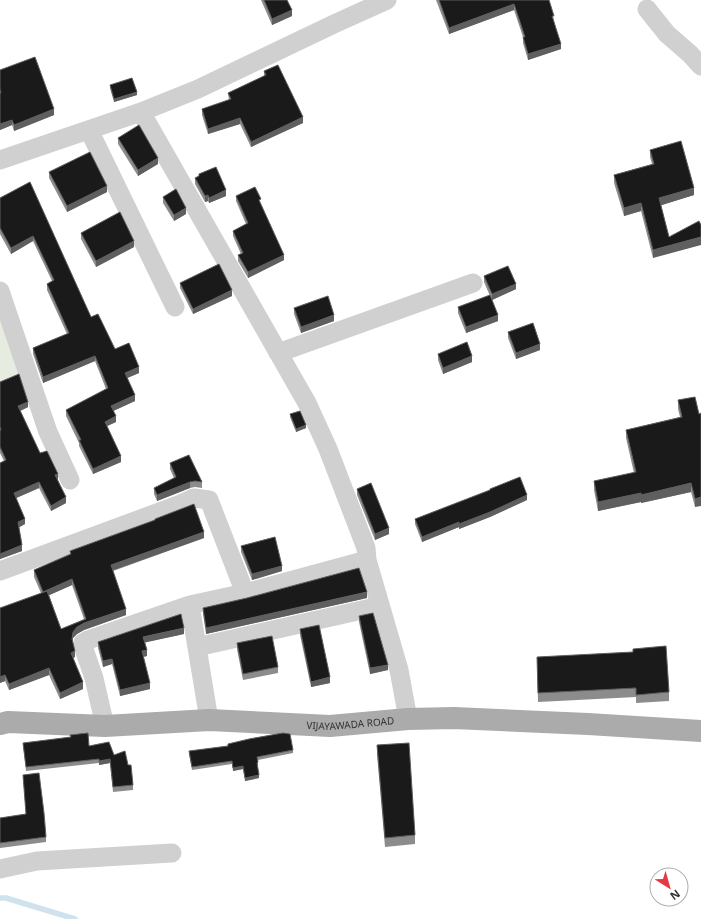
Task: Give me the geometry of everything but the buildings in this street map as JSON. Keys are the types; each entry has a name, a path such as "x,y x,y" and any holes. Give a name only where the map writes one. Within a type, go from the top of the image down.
{"main road":[{"name":"VIJAYAWADA ROAD","path":"0,724 8,722 106,726 209,720 330,726 408,718 454,718 572,723 701,731"}],"street":[{"path":"0,158 141,112 198,89 387,0"},
{"path":"647,9 667,34 701,66"},
{"path":"141,112 307,403 328,449 366,548 367,560 398,670 408,718"},
{"path":"89,130 175,307"},
{"path":"278,353 473,282"},
{"path":"0,290 48,432 70,480"},
{"path":"0,571 194,498 209,500 245,593"},
{"path":"106,726 94,678 83,643 190,604 245,593 367,560"},
{"path":"190,604 209,720"},
{"path":"197,647 380,606"},
{"path":"0,869 37,861 172,854"}],"shaded area":[{"path":"0,318 25,372 0,385"}],"waterway":[{"path":"0,898 6,898 75,919"}]}
